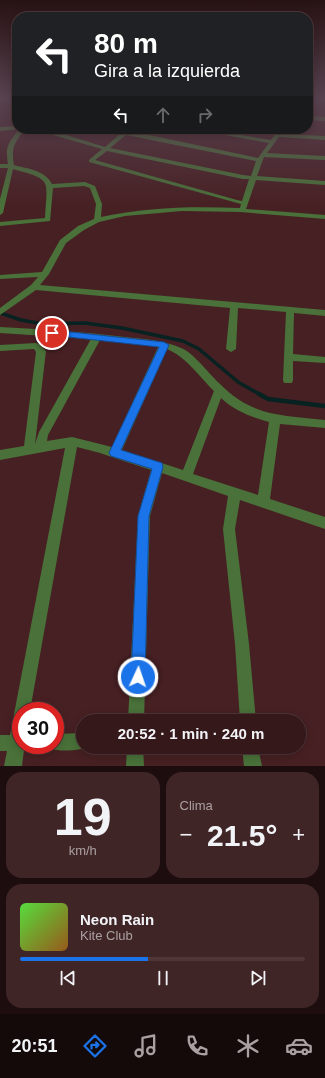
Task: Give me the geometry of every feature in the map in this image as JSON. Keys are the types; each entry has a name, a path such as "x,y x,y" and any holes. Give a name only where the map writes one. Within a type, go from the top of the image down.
{"street":[{"path":"0,213 11,166 9,157 11,144 18,134"},
{"path":"54,134 106,149 252,178 325,183"},
{"path":"124,134 91,160 237,202 253,212 325,217"},
{"path":"131,134 259,160"},
{"path":"225,134 273,142"},
{"path":"244,207 259,160 278,135 325,138"},
{"path":"263,155 325,158"},
{"path":"0,166 11,166 40,174 46,178 50,186 48,220 0,224"},
{"path":"50,186 85,184 93,187 99,204 97,220"},
{"path":"0,312 34,287 45,274 62,242 81,228 97,220 134,212 181,208 244,207 325,212"},
{"path":"0,277 45,274"},
{"path":"34,287 325,313"},
{"path":"231,349 234,305"},
{"path":"288,380 290,310"},
{"path":"0,330 96,337 164,345 180,351 219,390 240,407 255,414 275,419 325,424"},
{"path":"35,448 96,337"},
{"path":"114,453 164,345"},
{"path":"0,348 36,346 41,351 35,448"},
{"path":"289,357 325,360"},
{"path":"186,477 219,390"},
{"path":"263,502 275,419"},
{"path":"24,702 72,442"},
{"path":"0,455 72,442 158,467 325,523"},
{"path":"136,714 144,516 158,467"},
{"path":"235,492 229,529 242,644 247,714"},
{"path":"64,742 76,741"},
{"path":"12,754 13,766"},
{"path":"135,754 135,766"},
{"path":"251,754 253,766"}],"waterway":[{"path":"0,313 21,320 43,324 85,323 122,328 183,341 199,349 238,382 261,395"},
{"path":"259,394 268,399 325,406"}],"route":[{"path":"52,333 151,342 164,345 114,453 158,467 144,516 138,677"}]}
